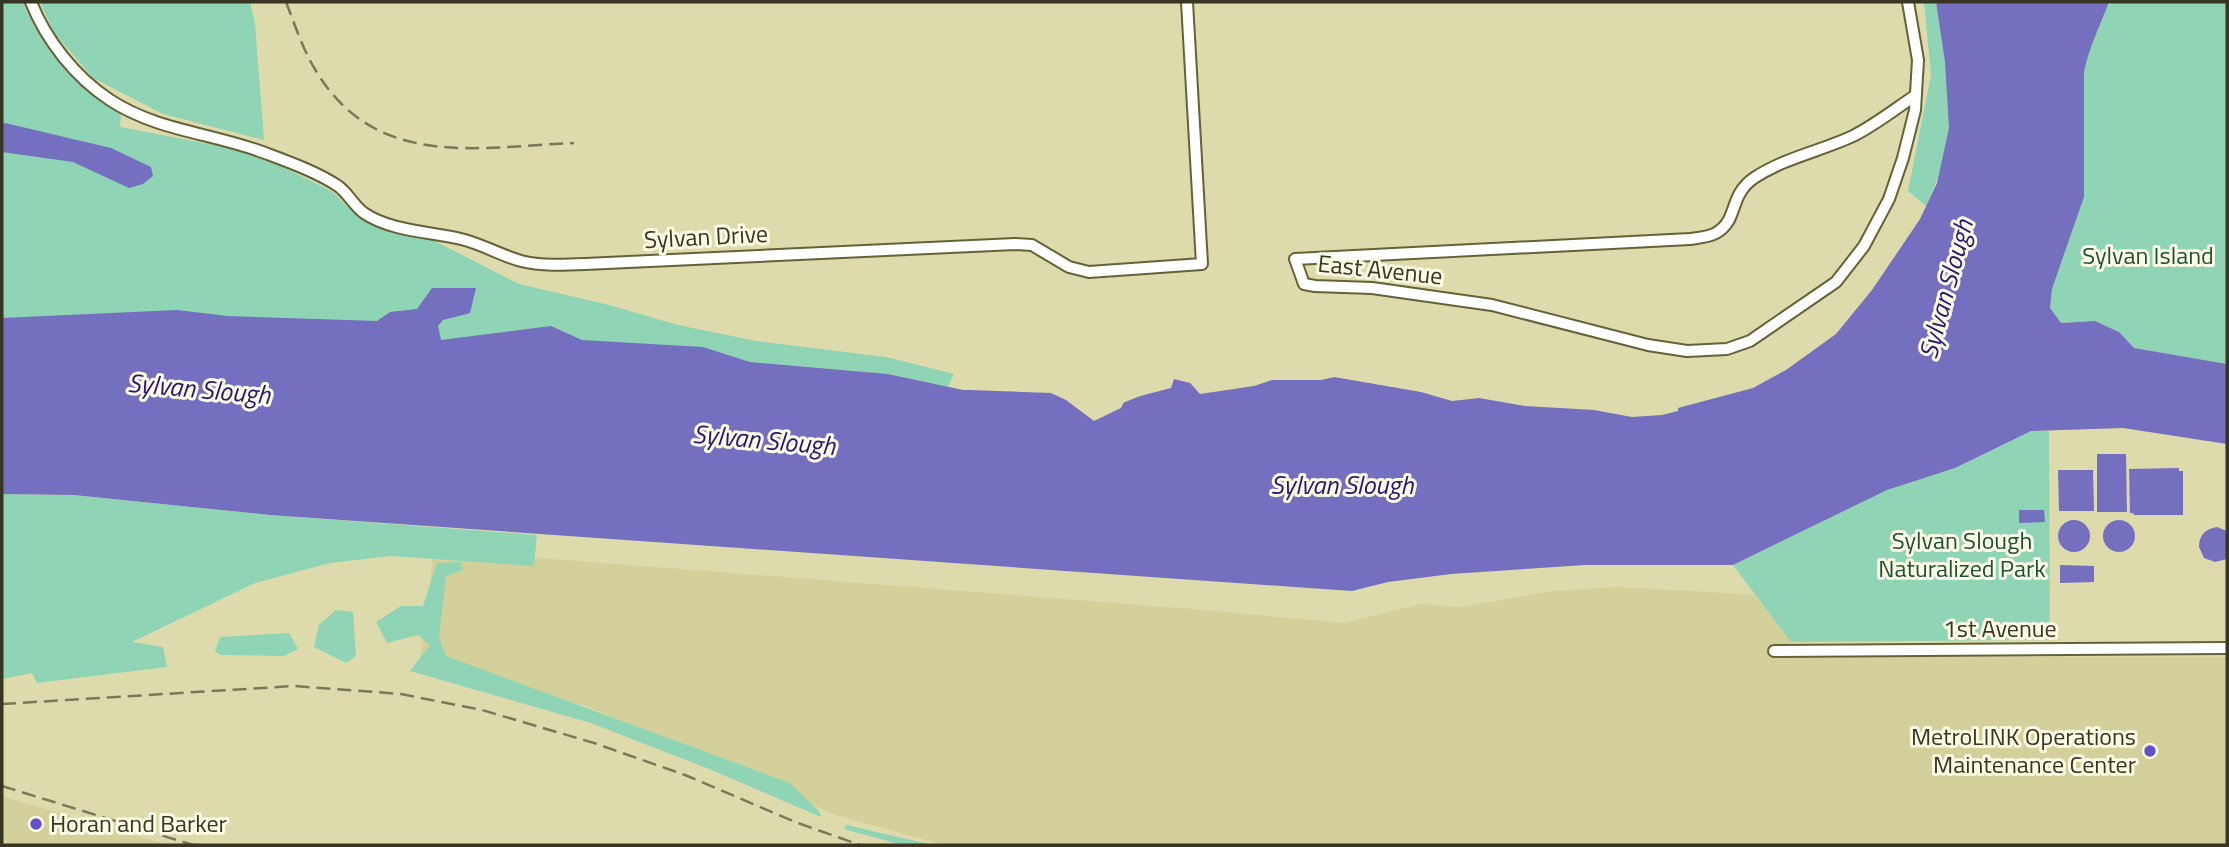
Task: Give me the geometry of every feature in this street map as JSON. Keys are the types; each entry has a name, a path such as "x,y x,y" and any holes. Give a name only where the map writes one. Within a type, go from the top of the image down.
{"street":[{"name":"Sylvan Drive","path":"31,2 46,32 66,61 93,87 125,109 161,125 258,150 320,176 344,191 363,212 405,229 465,240 521,261 554,265 584,264 1015,244 1032,245 1069,267 1089,272 1202,264 1186,3"},
{"name":"East Avenue","path":"1908,2 1918,60 1916,94 1910,133 1889,199 1854,261 1836,282 1736,348 1701,352 1665,348 1519,310 1372,288 1315,286 1304,284 1300,278 1295,258 1690,239 1715,234 1731,220 1736,197 1747,183 1757,176 1807,152 1852,136 1916,94"},
{"name":"1st Avenue","path":"1774,651 2227,648"}],"shaded area":[{"path":"477,553 1344,623 1421,604 1462,607 1552,591 1617,587 1693,591 1755,595 1791,642 1792,657 2227,657 2227,845 943,845 836,815 586,706 491,683 420,660 433,558"},
{"name":"Horan and Barker","path":"2,796 168,845 2,845"}],"green space":[{"path":"2,2 25,2 42,35 65,64 121,113 120,127 236,149 279,165 333,192 355,214 404,234 429,238 519,284 609,305 678,325 756,341 886,357 954,374 948,387 888,374 750,362 703,347 679,353 2,318"},
{"path":"40,2 250,2 255,23 264,140 163,114 93,78 54,33"},
{"path":"1924,2 1936,2 1949,96 1949,128 1944,158 1926,206 1908,191 1931,75"},
{"name":"Sylvan Island","path":"2109,2 2227,2 2227,364 2133,348 2119,332 2095,321 2061,323 2050,308 2052,289 2084,197 2084,72"},
{"name":"Sylvan Slough Naturalized Park","path":"2030,431 2049,431 2050,640 1791,642 1733,565 1887,490 1955,468"},
{"path":"2,494 74,495 270,515 537,535 534,566 391,556 330,563 255,583 132,642 163,647 167,667 37,683 32,673 2,679"},
{"path":"461,562 463,570 446,576 439,637 446,656 790,783 819,811 821,817 591,723 410,671 430,645 418,635 387,643 376,622 401,606 423,606 437,563"},
{"path":"336,610 353,612 356,656 346,663 314,647 319,625"},
{"path":"289,633 298,649 284,656 220,655 215,651 220,637"},
{"path":"846,825 932,845 902,845 844,829"}],"water":[{"name":"Sylvan Slough","path":"1936,2 2109,2 2084,72 2084,197 2052,289 2050,308 2061,323 2095,321 2119,332 2134,348 2227,364 2227,444 2123,428 2031,431 1955,468 1887,490 1733,565 1585,565 1451,574 1388,582 1352,591 270,515 74,495 2,494 2,318 177,310 227,316 377,321 390,312 417,309 432,288 476,288 470,313 443,320 438,326 441,340 551,326 582,340 703,347 750,362 888,374 963,390 1030,389 1062,393 1096,415 1174,379 1190,383 1202,391 1276,378 1335,377 1453,397 1497,395 1539,404 1608,409 1678,408 1753,388 1786,370 1836,334 1872,290 1920,219 1937,183 1949,128 1945,62"},
{"path":"2,124 111,148 151,167 153,176 143,184 129,188 73,162 2,152"},
{"path":"2097,454 2126,454 2127,512 2097,512"},
{"path":"2179,468 2179,471 2183,471 2183,515 2130,513 2129,469"},
{"path":"2058,470 2093,470 2094,511 2059,511"},
{"path":"2019,510 2044,510 2045,522 2019,523"},
{"path":"2074,520 2085,525 2090,536 2085,547 2074,552 2063,547 2058,536 2063,525"},
{"path":"2119,520 2130,525 2135,536 2130,547 2119,552 2108,547 2103,536 2108,525"},
{"path":"2217,527 2227,531 2227,559 2215,562 2204,558 2199,547 2204,533"},
{"path":"2060,565 2094,566 2094,582 2060,583"}],"pier":[{"path":"1276,374 1335,374 1423,386 1453,393 1497,392 1540,401 1628,408 1678,405 1678,411 1632,417 1594,410 1525,406 1479,398 1452,401 1421,392 1335,377 1321,380 1272,380 1254,386 1200,394 1190,379 1203,387"},
{"path":"1173,376 1171,388 1125,400 1121,408 1094,421 1066,400 1051,393 970,390 969,387 1030,385 1062,390 1096,411 1123,397 1154,388"}],"railway":[{"path":"286,2 316,71 340,103 368,125 398,138 431,146 466,148 574,143"},
{"path":"2,704 294,686 401,694 482,710 594,743 685,775 795,822 860,845"},
{"path":"2,786 193,845"}],"place":[{"name":"MetroLINK Operations Maintenance Center","path":"2150,751"},
{"name":"Horan and Barker","path":"36,824"}]}
